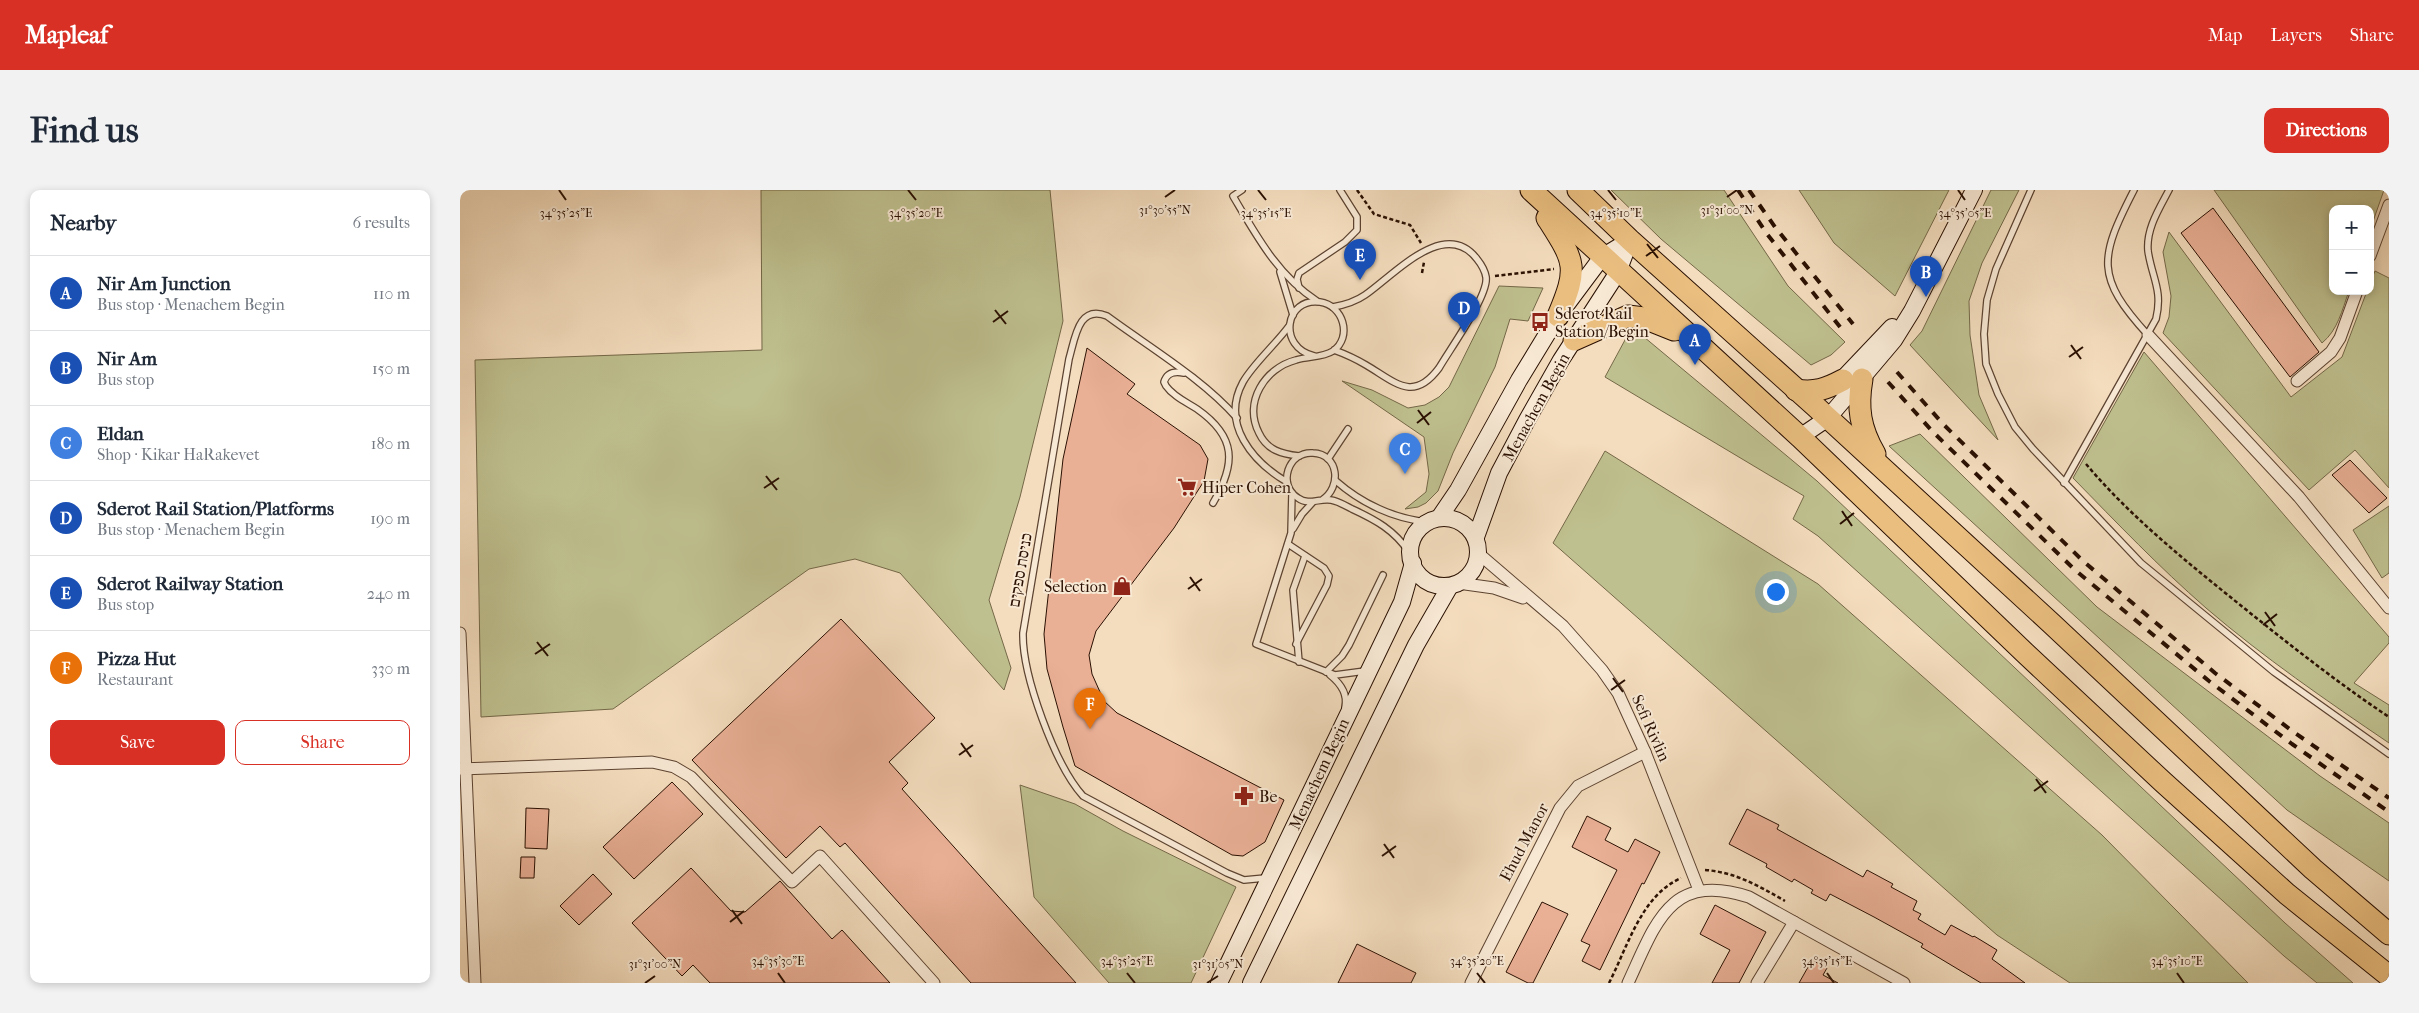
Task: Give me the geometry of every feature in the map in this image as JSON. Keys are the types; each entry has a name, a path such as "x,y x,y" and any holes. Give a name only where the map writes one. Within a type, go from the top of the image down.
{"highway":[{"path":"1530,190 1800,437 2156,776 2287,894 2389,976"},
{"path":"1530,190 1566,246 1573,266 1570,289 1558,316"},
{"path":"1578,190 1630,240 2052,624 2313,869 2389,934"},
{"path":"1574,340 1628,316 1644,318 1688,336"},
{"path":"1796,390 1809,392 1825,390 1853,380 1859,417 1867,440 1884,470"}],"main road":[{"path":"1800,437 1821,412 1904,325 1974,190"},
{"name":"Menachem Begin","path":"1434,520 1458,490 1519,380 1558,316 1602,257 1630,240"},
{"name":"Menachem Begin","path":"1476,537 1500,473 1541,392 1618,272 1630,240"},
{"path":"1452,518 1462,522 1476,537 1479,554 1474,569 1454,585 1436,585 1425,580 1417,572 1411,558 1414,537 1434,520 1452,518"},
{"name":"Menachem Begin","path":"1219,983 1402,602 1411,558"},
{"name":"Menachem Begin","path":"1251,983 1416,645 1454,585"}],"street":[{"path":"2372,250 2389,205"},
{"path":"2298,381 2332,352 2340,338 2356,295"},
{"path":"2148,335 2299,497 2389,608"},
{"name":"Sefi Rivlin","path":"1479,554 1563,626 1602,670 1618,693 1645,752 1699,890"},
{"name":"Sefi Rivlin","path":"1454,585 1494,588 1536,603"},
{"path":"460,633 463,769 475,983"},
{"name":"Ehud Manor","path":"1471,983 1560,808 1578,786 1645,752"},
{"path":"463,769 652,762 674,767 691,777 792,882 820,856 934,983"},
{"path":"1628,983 1653,929 1670,905 1699,890 1726,890 1749,897 1904,983"},
{"path":"1757,983 1794,922"}],"lane":[{"path":"1242,190 1233,196 1278,267 1299,288 1318,302 1333,307 1339,313 1344,329 1342,338 1334,350 1323,355 1284,364 1274,371 1263,381 1254,404 1255,427 1261,439 1274,450 1299,456 1315,453 1328,459 1334,467 1336,481 1332,491 1322,500"},
{"path":"1299,288 1297,279 1299,273 1344,242 1357,230 1357,217 1340,190"},
{"path":"2031,190 1996,269 1987,300 1984,334 1986,364 1998,394 2015,427 2064,483 2141,563 2274,672 2323,709 2389,754"},
{"path":"2134,190 2112,239 2107,263 2110,283 2116,296 2126,311 2148,335"},
{"path":"2064,483 2148,335 2158,308 2158,286 2148,251 2149,235 2153,221 2169,190"},
{"path":"1333,307 1349,303 1363,296 1425,251 1444,243 1462,246 1478,260 1486,277 1480,300 1439,368 1419,386 1402,386 1366,365 1334,350"},
{"path":"1278,267 1293,315"},
{"path":"1287,482 1272,473 1254,458 1241,436 1237,418 1237,403 1243,382 1289,326 1293,315 1303,305 1318,302"},
{"name":"כניסת ספקים","path":"1237,418 1188,375 1108,316 1100,313 1086,316 1080,324 1069,359 1023,633 1024,656 1028,676 1056,751 1068,778 1083,796 1227,873 1244,880 1265,879 1273,872"},
{"path":"1289,326 1292,342 1298,349 1314,356"},
{"path":"1188,375 1172,372 1165,378 1166,386 1215,424 1224,436 1228,448 1229,465 1225,482 1212,503"},
{"path":"1328,459 1348,429"},
{"path":"1299,456 1288,468 1287,482 1292,494 1291,533 1256,644 1336,675 1365,672 1371,667"},
{"path":"1336,481 1359,499 1391,513 1434,520"},
{"path":"1292,494 1302,500 1313,502 1322,500 1339,502 1386,526 1400,538 1411,558"},
{"path":"1291,533 1302,514 1313,502"},
{"path":"1288,544 1324,568 1329,576 1327,585 1296,644"},
{"path":"1299,662 1293,590 1306,556"},
{"path":"1326,672 1349,646 1383,575"},
{"path":"1326,672 1340,684 1346,701 1342,725"}],"path":[{"path":"1357,190 1374,214 1410,224 1425,251"},
{"path":"1486,277 1573,266"},
{"path":"2080,456 2108,490 2199,571 2328,675 2389,717"},
{"path":"1609,983 1648,903 1666,885 1700,870 1722,871 1751,882 1793,905"}],"green space":[{"path":"761,190 1050,190 1063,321 1020,497 989,600 1011,668 1004,690 900,573 855,559 809,569 613,709 481,717 475,360 762,350"},
{"path":"1611,190 1724,190 1788,286 1845,342 1831,355 1811,365 1661,239"},
{"path":"1799,190 1949,190 1895,296 1834,243"},
{"path":"1991,190 2019,190 1982,263 1969,301 1970,335 1979,395 1998,440 1910,345 1922,331"},
{"path":"2214,190 2384,190 2374,219 2374,205 2329,205 2329,295 2348,295 2336,326 2322,343"},
{"path":"2169,232 2291,397 2342,357 2365,295 2374,295 2375,271 2389,278 2389,488 2355,450 2309,490 2163,333 2169,317 2171,296 2163,252"},
{"path":"1499,286 1543,288 1528,321 1510,319 1495,367 1453,453 1438,491 1426,503 1418,507 1405,509 1426,492 1429,474 1424,437 1342,381 1372,390 1408,408 1425,405 1439,397 1449,387"},
{"path":"1632,327 1817,481 2285,923 2353,983 2317,983 2284,956 1818,536 1793,519 1804,496 1605,377"},
{"path":"2144,352 2389,637 2389,643 2354,683 2389,705 2389,743 2319,695 2206,608 2155,561 2073,478"},
{"path":"1920,434 2097,607 2320,776 2389,823 2389,881 2287,810 1889,446"},
{"path":"1605,451 1818,584 2102,835 2248,983 2070,983 1997,935 1553,543"},
{"path":"2389,506 2389,573 2382,578 2353,530"},
{"path":"1020,785 1075,804 1123,831 1236,887 1191,983 1109,983 1034,897"}],"building":[{"path":"2213,208 2319,352 2290,377 2181,233"},
{"path":"1087,348 1135,384 1127,394 1200,445 1208,459 1204,481 1174,528 1096,631 1089,655 1092,674 1104,701 1117,713 1284,800 1265,842 1243,856 1232,855 1075,766 1063,727 1047,669 1044,634 1063,459"},
{"path":"2350,460 2387,498 2369,513 2332,475"},
{"path":"841,619 935,718 889,762 908,783 902,789 1076,983 971,983 845,843 840,847 820,826 786,858 692,760"},
{"path":"672,782 703,814 634,879 603,847"},
{"path":"526,808 549,809 547,849 525,848"},
{"path":"1747,809 1779,825 1777,829 1863,877 1867,870 1893,884 1891,887 1917,901 1913,910 1921,914 1918,919 1945,935 1951,925 1974,936 1997,950 1992,959 2025,983 1981,983 1921,947 1923,944 1830,894 1826,901 1811,893 1813,890 1794,879 1792,882 1766,867 1767,864 1729,844"},
{"path":"1587,816 1611,828 1605,840 1628,852 1635,839 1660,852 1644,884 1642,883 1600,970 1582,961 1590,945 1581,941 1617,870 1572,847"},
{"path":"521,857 535,857 534,878 520,878"},
{"path":"691,868 731,911 745,912 780,881 832,939 842,930 890,983 710,983 693,965 682,976 632,923"},
{"path":"593,874 612,894 579,925 560,906"},
{"path":"1542,902 1568,914 1533,983 1528,983 1506,972"},
{"path":"1715,905 1766,932 1739,983 1712,983 1730,950 1700,934"},
{"path":"1357,944 1416,973 1411,983 1338,983"},
{"path":"1812,960 1827,968 1823,975 1838,983 1799,983"}],"railway":[{"path":"1738,190 1767,234 1844,332"},
{"path":"1749,190 1775,227 1853,324"},
{"path":"1897,372 1943,424 2083,561 2215,673 2295,733 2389,798"},
{"path":"1888,382 1933,432 2075,570 2209,681 2292,744 2389,812"}],"place":[{"name":"Sderot Railway Station","path":"1360,280"},
{"name":"Nir Am","path":"1926,297"},
{"name":"Sderot Rail Station/Begin","path":"1540,322"},
{"name":"Sderot Rail Station/Platforms","path":"1464,333"},
{"name":"Nir Am Junction","path":"1695,365"},
{"name":"Eldan","path":"1405,474"},
{"name":"Hiper Cohen","path":"1187,487"},
{"name":"Selection","path":"1122,586"},
{"name":"Pizza Hut","path":"1090,729"},
{"name":"Be","path":"1244,796"}]}
